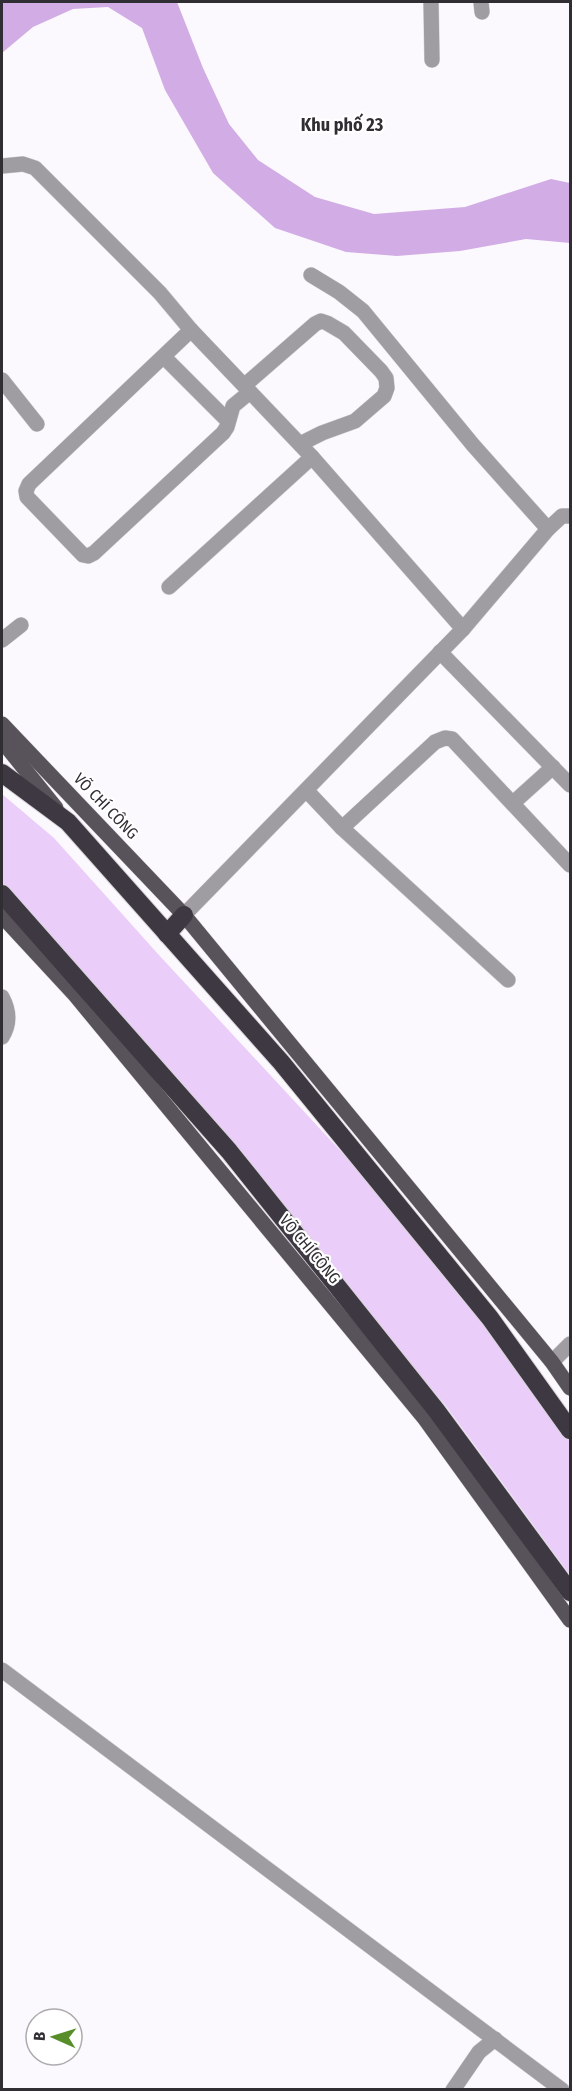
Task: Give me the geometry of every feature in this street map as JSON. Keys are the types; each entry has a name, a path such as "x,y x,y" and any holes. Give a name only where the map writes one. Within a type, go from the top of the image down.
{"highway":[{"path":"2,773 68,822 281,1062 490,1318 570,1430"},
{"name":"VÕ CHÍ CÔNG","path":"2,894 229,1151 436,1410 570,1592"},
{"path":"167,934 184,915"}],"main road":[{"name":"VÕ CHÍ CÔNG","path":"2,724 184,915 552,1362 570,1388"},
{"path":"2,741 68,822"},
{"name":"VÕ CHÍ CÔNG","path":"2,916 85,1007 425,1419 570,1620"}],"street":[{"path":"432,2 432,60"},
{"path":"2,166 23,164 35,168 160,293 191,330 312,457 463,629"},
{"path":"311,275 363,310 473,445 548,529"},
{"path":"191,330 29,484 26,491 27,497 82,555 88,556 94,553 223,433 227,428 233,406 248,388 315,324 321,321 344,333 381,371 386,378 387,388 384,396 355,421 300,444"},
{"path":"164,357 228,421"},
{"path":"2,380 37,424"},
{"path":"169,586 312,457"},
{"path":"184,915 463,629 548,529 568,513"},
{"path":"2,640 21,625"},
{"path":"440,652 570,785"},
{"path":"342,828 435,742 445,738 452,739 570,865"},
{"path":"513,803 553,767"},
{"path":"307,791 342,828 508,980"},
{"path":"2,997 8,1009 7,1023 2,1037"},
{"path":"552,1362 570,1344"},
{"path":"2,1670 562,2090"},
{"path":"453,2090 479,2052 495,2039"}],"shaded area":[{"path":"2,2 177,2 203,68 229,124 258,160 315,197 374,214 465,207 551,179 570,183 570,243 526,239 460,251 397,256 346,252 275,228 213,173 165,90 142,28 108,7 73,9 33,27 2,53"},
{"path":"2,794 54,838 374,1187 506,1350 570,1441 570,1575 446,1406 95,990 2,885"}],"district":[{"name":"Khu phố 23","path":"342,125"}]}
